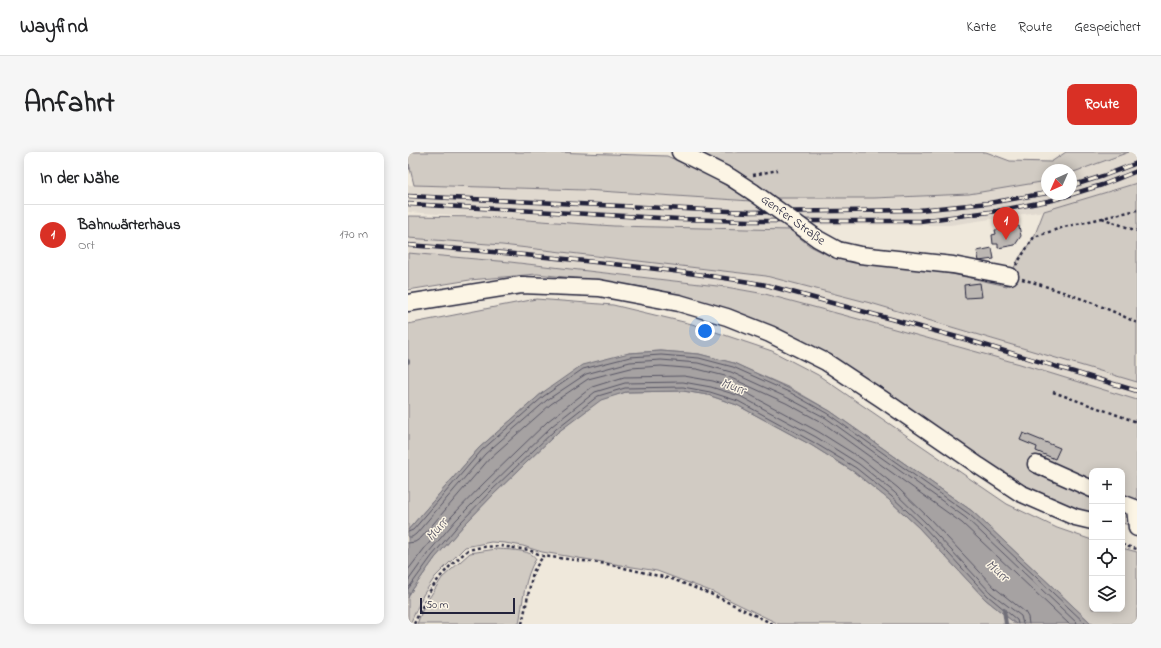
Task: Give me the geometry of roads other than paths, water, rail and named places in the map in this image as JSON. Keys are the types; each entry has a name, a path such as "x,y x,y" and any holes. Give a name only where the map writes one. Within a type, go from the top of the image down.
{"street":[{"name":"Genfer Straße","path":"680,152 720,171 748,188 818,240 838,250 860,255 953,265 1010,276"},
{"path":"408,303 521,285 599,288 679,303 727,318 770,334 826,362 1020,493 1075,517 1089,520"},
{"path":"1036,464 1089,488"},
{"path":"1125,503 1136,508 1137,528"},
{"path":"1125,530 1137,532"}],"water":[{"name":"Murr","path":"661,351 699,354 734,363 792,390 830,411 972,511 1092,624 1016,624 985,599 919,528 888,499 854,472 811,445 737,405 708,395 683,391 626,392 601,400 558,432 463,526 435,558 408,598 408,530 479,448 542,393 582,365 629,353"}],"waterway":[{"path":"1004,610 1006,624"}],"railway":[{"path":"1077,184 1137,163"},
{"path":"408,204 679,219 749,221 920,221 997,211 1053,200 1102,185 1137,171"},
{"path":"408,196 750,212 919,210 989,203 1041,194"},
{"path":"408,245 611,264 703,275 766,285 968,340 1137,391"}],"place":[{"name":"Bahnwärterhaus","path":"1006,240"}]}
